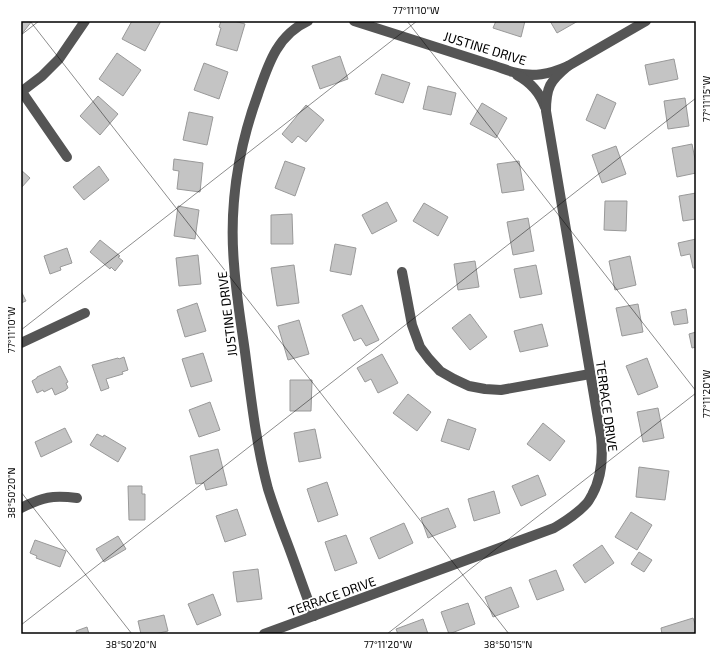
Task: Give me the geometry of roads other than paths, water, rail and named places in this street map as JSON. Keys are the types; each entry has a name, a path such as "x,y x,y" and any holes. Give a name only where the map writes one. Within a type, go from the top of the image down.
{"street":[{"path":"67,157 21,92 42,76 59,58 85,21"},
{"name":"JUSTINE DRIVE","path":"308,21 300,24 288,33 269,63 245,133 239,160 233,226 234,263 253,417 263,468 278,519 314,616"},
{"name":"JUSTINE DRIVE","path":"354,21 496,66 513,73 528,75 554,72 568,66 646,21"},
{"name":"TERRACE DRIVE","path":"264,634 554,528 563,523 587,503 595,490 602,465 601,437 546,111 546,98 548,90 556,76 568,66"},
{"path":"513,73 523,78 534,88 542,99 546,111"},
{"path":"402,272 413,332 420,347 440,371 454,379 469,386 501,390 590,374"},
{"path":"21,344 85,313"},
{"path":"21,508 48,497 62,496 77,498"}]}
